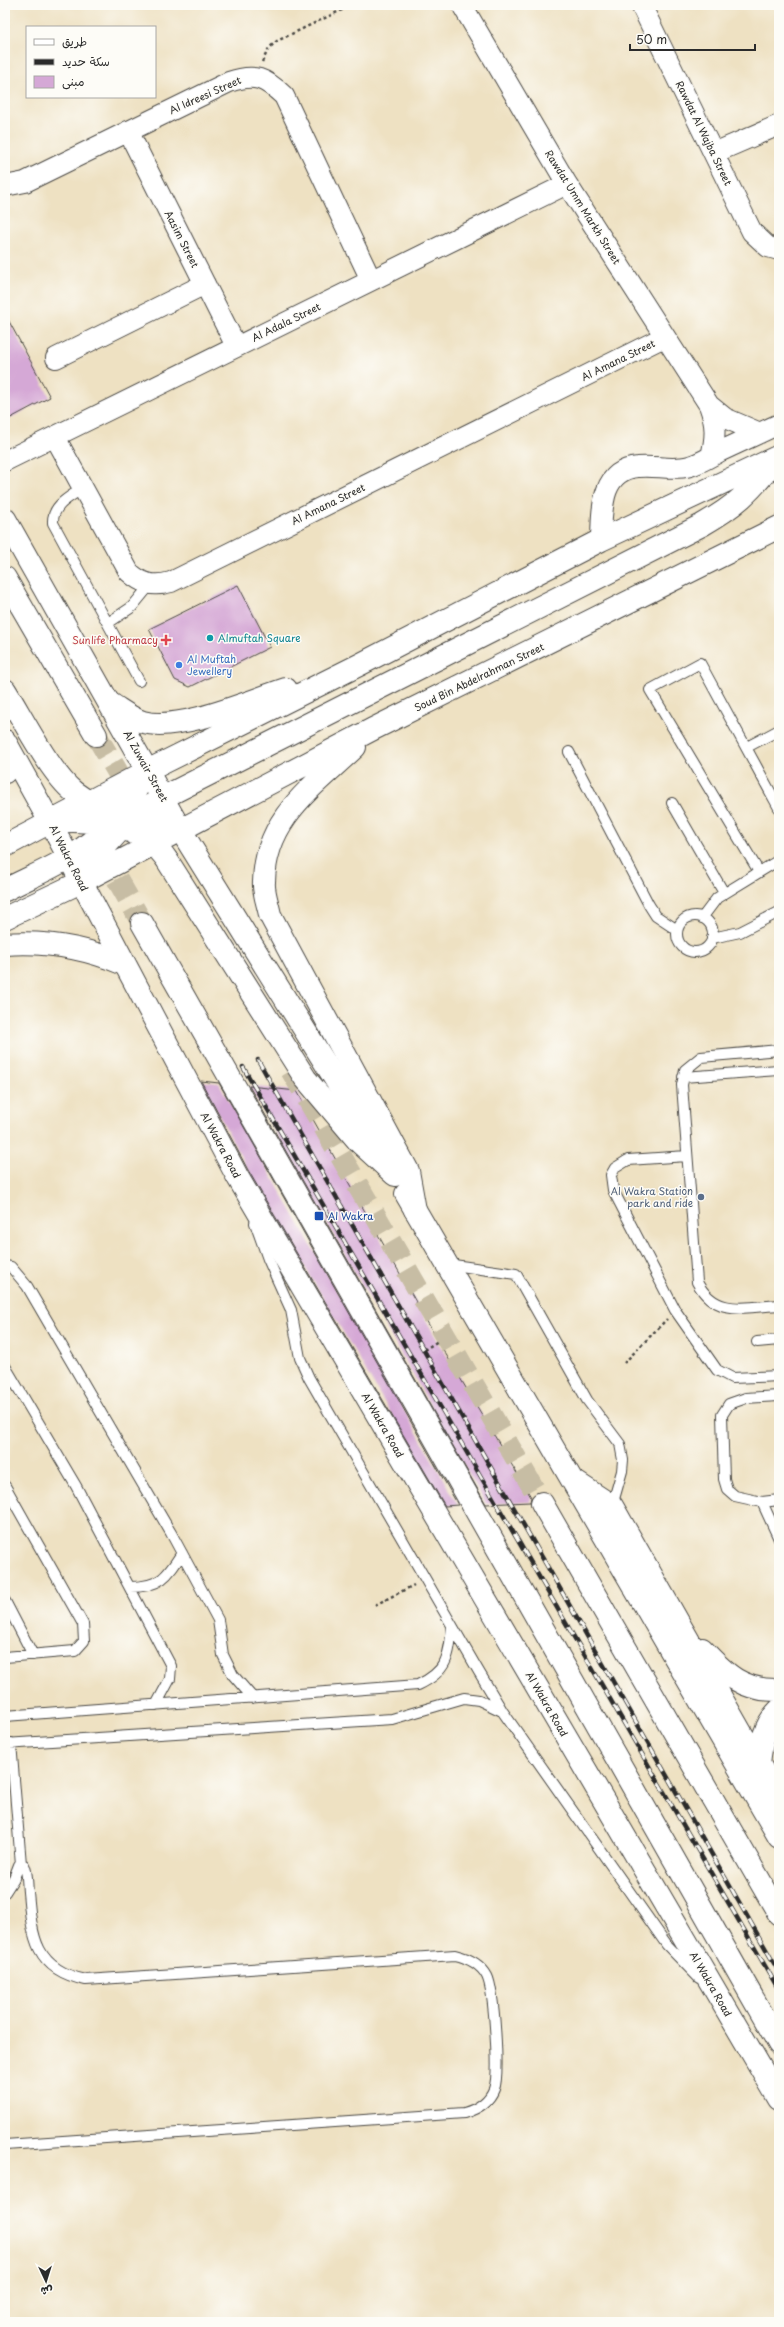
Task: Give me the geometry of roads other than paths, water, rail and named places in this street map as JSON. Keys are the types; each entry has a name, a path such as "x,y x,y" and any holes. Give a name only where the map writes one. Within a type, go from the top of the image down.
{"main road":[{"path":"5,846 149,770 359,665 601,540 777,457"},
{"path":"5,890 69,858 120,821 164,797 702,525 731,508 756,485 777,457"},
{"path":"5,519 111,704 142,722 160,725 177,723 359,665"},
{"name":"Soud Bin Abdelrahman Street","path":"5,918 81,882 373,729 779,527"},
{"path":"5,578 96,735"},
{"path":"5,690 59,776 74,792 90,801 152,844 167,860 305,1078 359,1142 395,1175"},
{"name":"Al Zuwair Street","path":"111,704 164,797 180,829"},
{"path":"373,729 302,797 280,821 267,851 264,883 270,915 408,1170 415,1210"},
{"name":"Al Wakra Road","path":"5,741 50,822 237,1176 779,2099"},
{"path":"81,882 120,821 149,770"},
{"path":"50,822 74,820 120,821 180,829 395,1175 779,1837"},
{"path":"142,922 779,2044"},
{"path":"5,944 34,943 66,946 104,956 124,964"},
{"path":"573,1480 612,1506 779,1799"},
{"path":"542,1503 779,1914"},
{"path":"679,1624 725,1673 741,1684 760,1690 779,1690"},
{"path":"759,1764 762,1739 773,1716 779,1710"}],"street":[{"name":"Rawdat Umm Markh Street","path":"462,5 567,184 709,405 715,422 715,439 711,456"},
{"name":"Rawdat Al Wajba Street","path":"641,5 752,232 768,247 779,250"},
{"name":"Al Idreesi Street","path":"5,186 25,182 229,82 244,77 258,77 272,84 284,96 371,280"},
{"path":"714,153 779,125"},
{"name":"Aasim Street","path":"128,131 236,346"},
{"name":"Al Adala Street","path":"5,461 567,184"},
{"path":"56,358 205,284"},
{"name":"Al Amana Street","path":"150,585 171,582 664,337"},
{"name":"Rawdat Umm Markh Street","path":"709,405 725,418 760,433"},
{"path":"601,540 602,506 605,492 612,480 624,471 638,467 679,468 711,456 779,424"},
{"path":"55,437 129,572 138,580 150,585"}],"lane":[{"path":"83,488 58,506 53,517 53,522 140,681"},
{"path":"108,623 132,607 150,585"},
{"path":"759,872 650,690 700,663 779,808"},
{"path":"747,748 779,730"},
{"path":"569,752 649,905 656,916 677,930"},
{"path":"672,803 724,893"},
{"path":"702,918 711,904 724,893 779,860"},
{"path":"712,938 740,932 779,912"},
{"path":"690,917 702,918 711,927 712,938 705,949 694,952 682,947 677,937 677,930 680,925 690,917"},
{"path":"779,1050 701,1056 689,1065 683,1077 695,1272 702,1291 709,1299 727,1307 779,1305"},
{"path":"683,1077 779,1070"},
{"path":"687,1156 628,1160 615,1168 610,1182 675,1310 717,1370 724,1375 740,1378 779,1376"},
{"path":"237,1176 268,1259 291,1310 300,1358 309,1378 452,1626 504,1712 667,1945 721,2001"},
{"path":"447,1264 516,1274 587,1400 620,1444 623,1460 622,1471 612,1506"},
{"path":"5,1266 11,1267 27,1286 182,1553 218,1620 223,1655 233,1675 253,1698"},
{"path":"757,1342 779,1340"},
{"path":"5,1366 76,1486 171,1666 170,1679 156,1705"},
{"path":"779,1396 746,1398 729,1404 722,1415 724,1479 727,1489 735,1496 762,1502 779,1500"},
{"path":"5,1486 83,1624 84,1640 75,1652 5,1657"},
{"path":"762,1502 779,1539"},
{"path":"130,1587 144,1587 161,1581 170,1572 182,1553"},
{"path":"5,1601 34,1655"},
{"path":"5,1716 418,1685 430,1680 444,1667 449,1654 452,1626"},
{"path":"5,1892 21,1864 8,1744 392,1719 464,1698 479,1700 504,1712"},
{"path":"5,2145 464,2113 485,2103 494,2090 497,2075 490,1985 481,1967 464,1957 455,1955 97,1980 76,1978 57,1969 42,1955 36,1946 31,1925 25,1866 21,1864"}],"tunnel":[{"path":"96,735 134,800"},
{"path":"101,850 142,923"},
{"path":"291,1070 542,1503"}],"railway":[{"path":"258,1060 779,1972"},
{"path":"243,1067 779,1990"}],"place":[{"name":"Almuftah Square","path":"210,638"},
{"name":"Sunlife Pharmacy","path":"166,640"},
{"name":"Al Muftah Jewellery","path":"179,665"},
{"name":"Al Wakra Station park and ride","path":"701,1197"},
{"name":"Al Wakra","path":"319,1216"}]}
